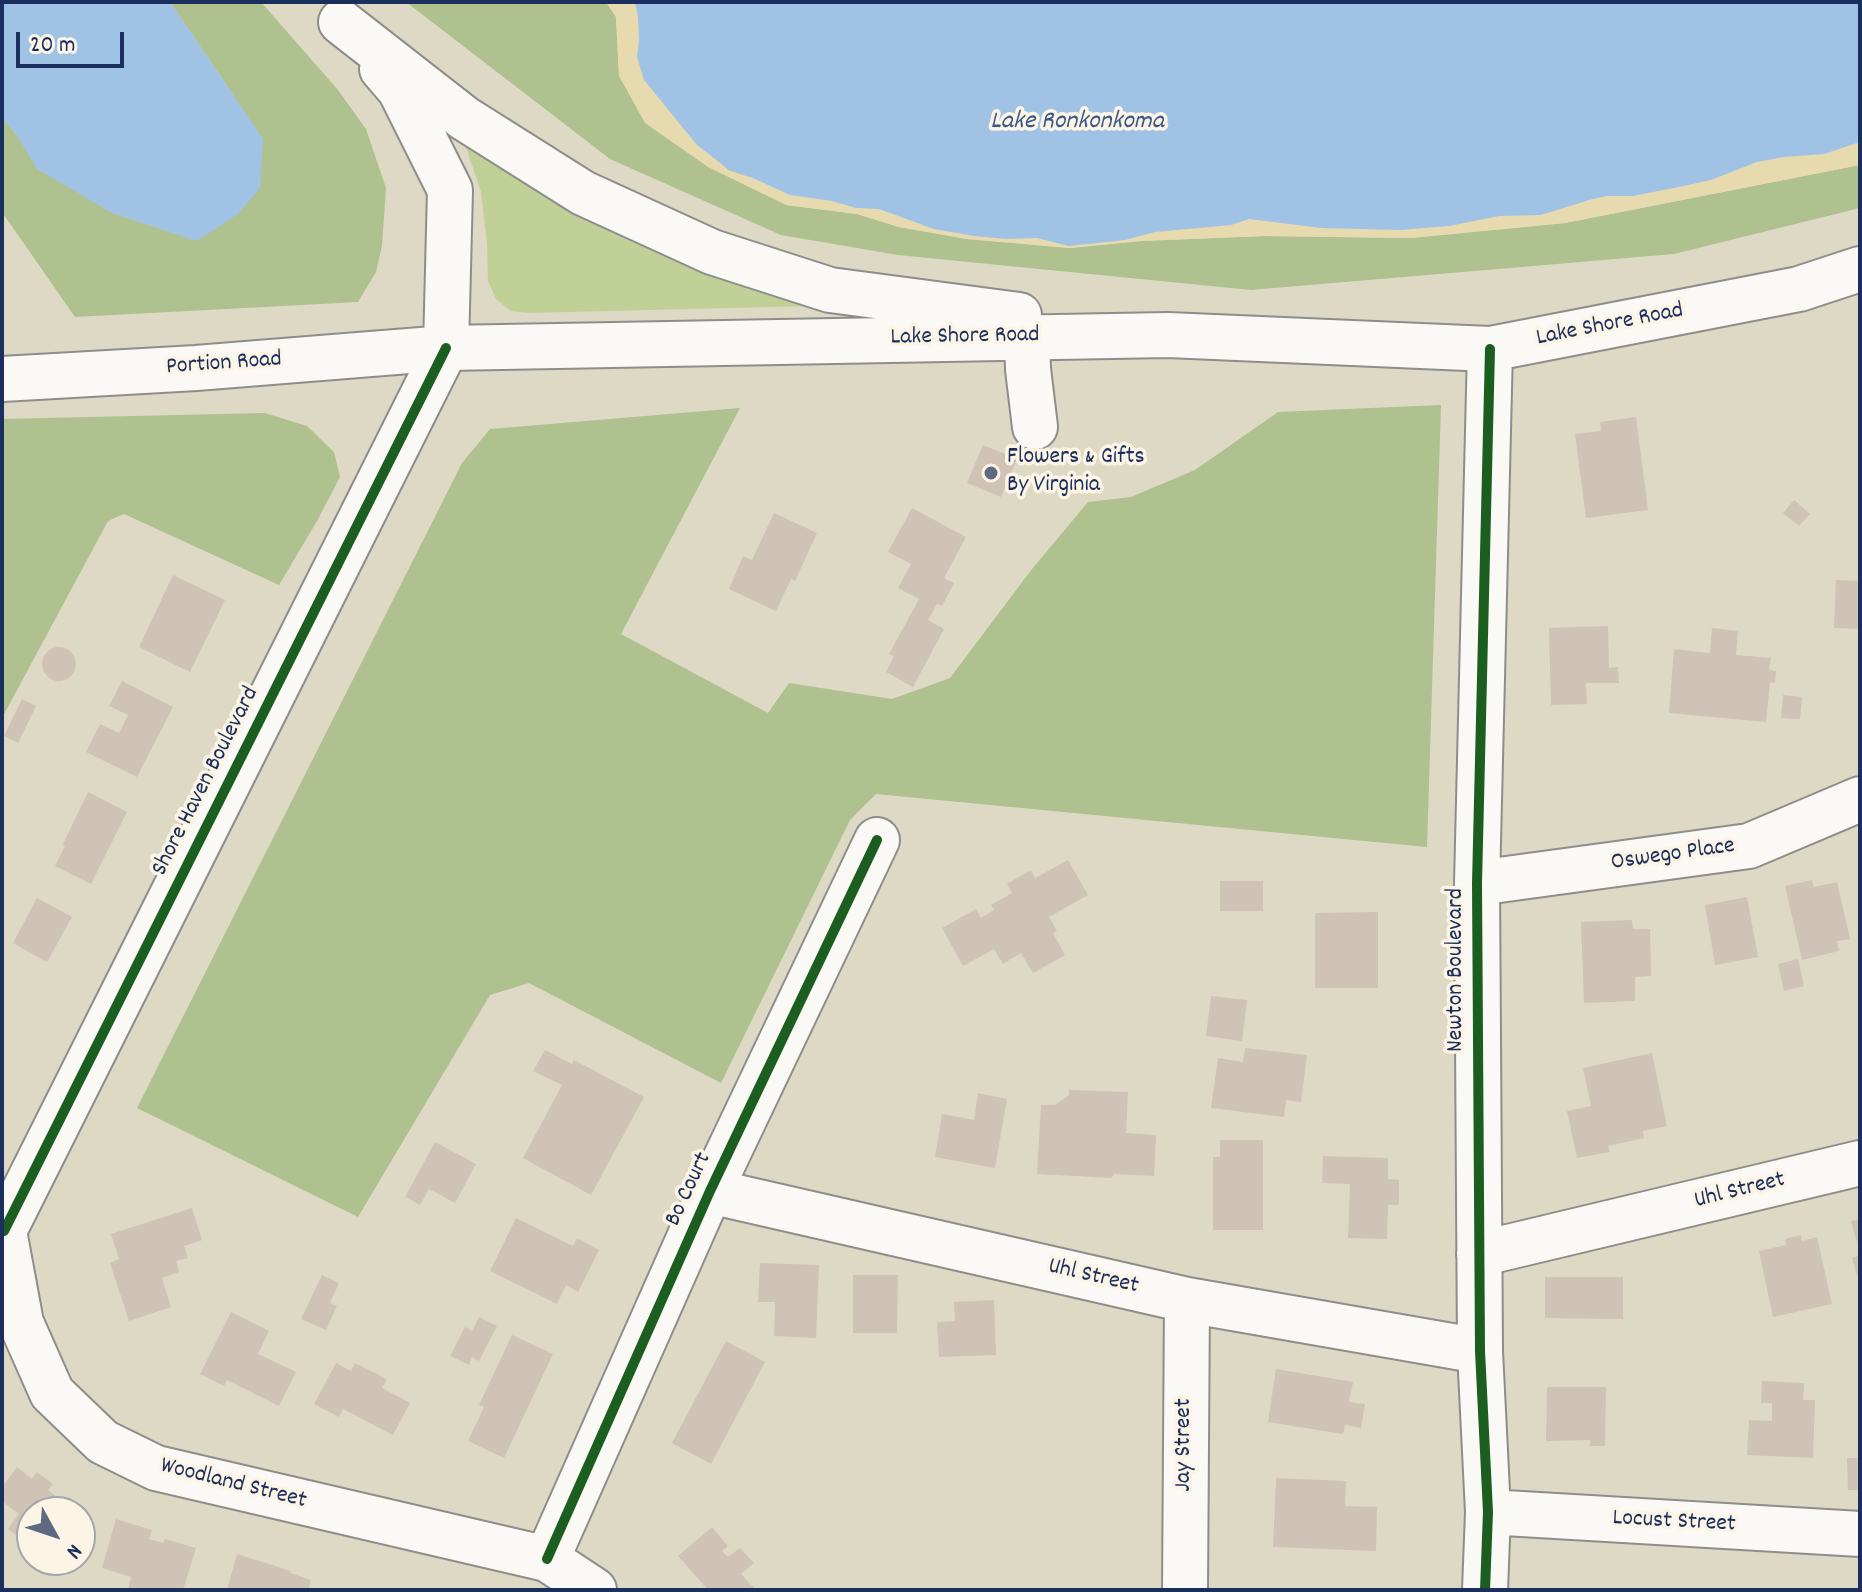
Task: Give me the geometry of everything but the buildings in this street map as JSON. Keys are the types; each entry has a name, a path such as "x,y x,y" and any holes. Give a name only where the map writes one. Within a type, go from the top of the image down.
{"street":[{"path":"333,12 464,118 583,193 712,252 830,290 1168,335"},
{"path":"333,12 400,90 450,190 446,348"},
{"name":"Lake Shore Road","path":"446,348 1168,335 1490,349 1799,289 1860,269"},
{"path":"1027,337 1035,427"},
{"name":"Portion Road","path":"2,379 196,368 446,348"},
{"name":"Shore Haven Boulevard","path":"3,1231 446,348"},
{"name":"Newton Boulevard","path":"1485,1590 1488,1512 1480,1351 1477,883 1490,349"},
{"name":"Oswego Place","path":"1477,883 1749,846 1860,799"},
{"name":"Bo Court","path":"547,1559 710,1191 877,840"},
{"name":"Uhl Street","path":"1479,1254 1860,1163"},
{"name":"Uhl Street","path":"710,1191 1187,1300 1480,1351"},
{"name":"Woodland Street","path":"3,1231 21,1323 52,1393 103,1442 156,1468 547,1559 594,1590"},
{"name":"Jay Street","path":"1185,1590 1187,1300"},
{"name":"Locust Street","path":"1488,1512 1860,1534"}],"green space":[{"path":"170,2 261,2 338,90 366,129 386,188 382,246 376,272 358,302 75,317 2,212 2,117 16,134 233,95"},
{"path":"406,2 606,2 616,17 619,76 786,205 857,214 899,227 967,239 1070,248 1141,241 1264,236 1411,238 1565,223 1860,165 1860,208 1674,254 1251,290 898,255 781,235 610,159"},
{"path":"463,138 852,305 511,311 496,299 488,281 481,192"},
{"path":"1441,405 1427,847 876,794 850,820 721,1083 529,983 490,995 358,1217 137,1108 462,463 490,429 740,408 621,634 768,713 789,683 892,699 950,678 1032,569 1088,502 1131,497 1195,470 1278,412"},
{"path":"265,413 307,426 334,452 340,477 279,585 124,514 108,521 2,718 2,419"}],"sand":[{"path":"606,2 635,2 637,57 728,170 790,195 856,208 879,209 934,229 974,236 1037,238 1069,246 1125,240 1155,232 1231,225 1249,219 1322,228 1401,230 1449,226 1499,216 1541,215 1589,200 1679,187 1711,180 1757,162 1860,142 1860,165 1565,223 1411,238 1264,236 1141,241 1070,248 967,239 899,227 857,214 786,205 708,167 645,123 619,76 616,17"}],"water":[{"path":"2,2 170,2 263,139 260,188 238,214 197,241 112,213 37,169 2,117"},
{"name":"Lake Ronkonkoma","path":"635,2 1860,2 1860,142 1824,154 1757,162 1711,180 1679,187 1633,196 1607,196 1541,215 1499,216 1449,226 1401,230 1322,228 1249,219 1231,225 1155,232 1125,240 1069,246 1037,238 974,236 934,229 879,209 856,208 790,195 729,170 697,145 644,80 637,57 639,40"}],"cycle path":[{"path":"2,1230 446,348"},
{"path":"1485,1590 1488,1512 1480,1351 1477,883 1490,349"},
{"path":"547,1559 710,1191 877,840"}],"place":[{"name":"Flowers & Gifts By Virginia","path":"991,473"}]}
